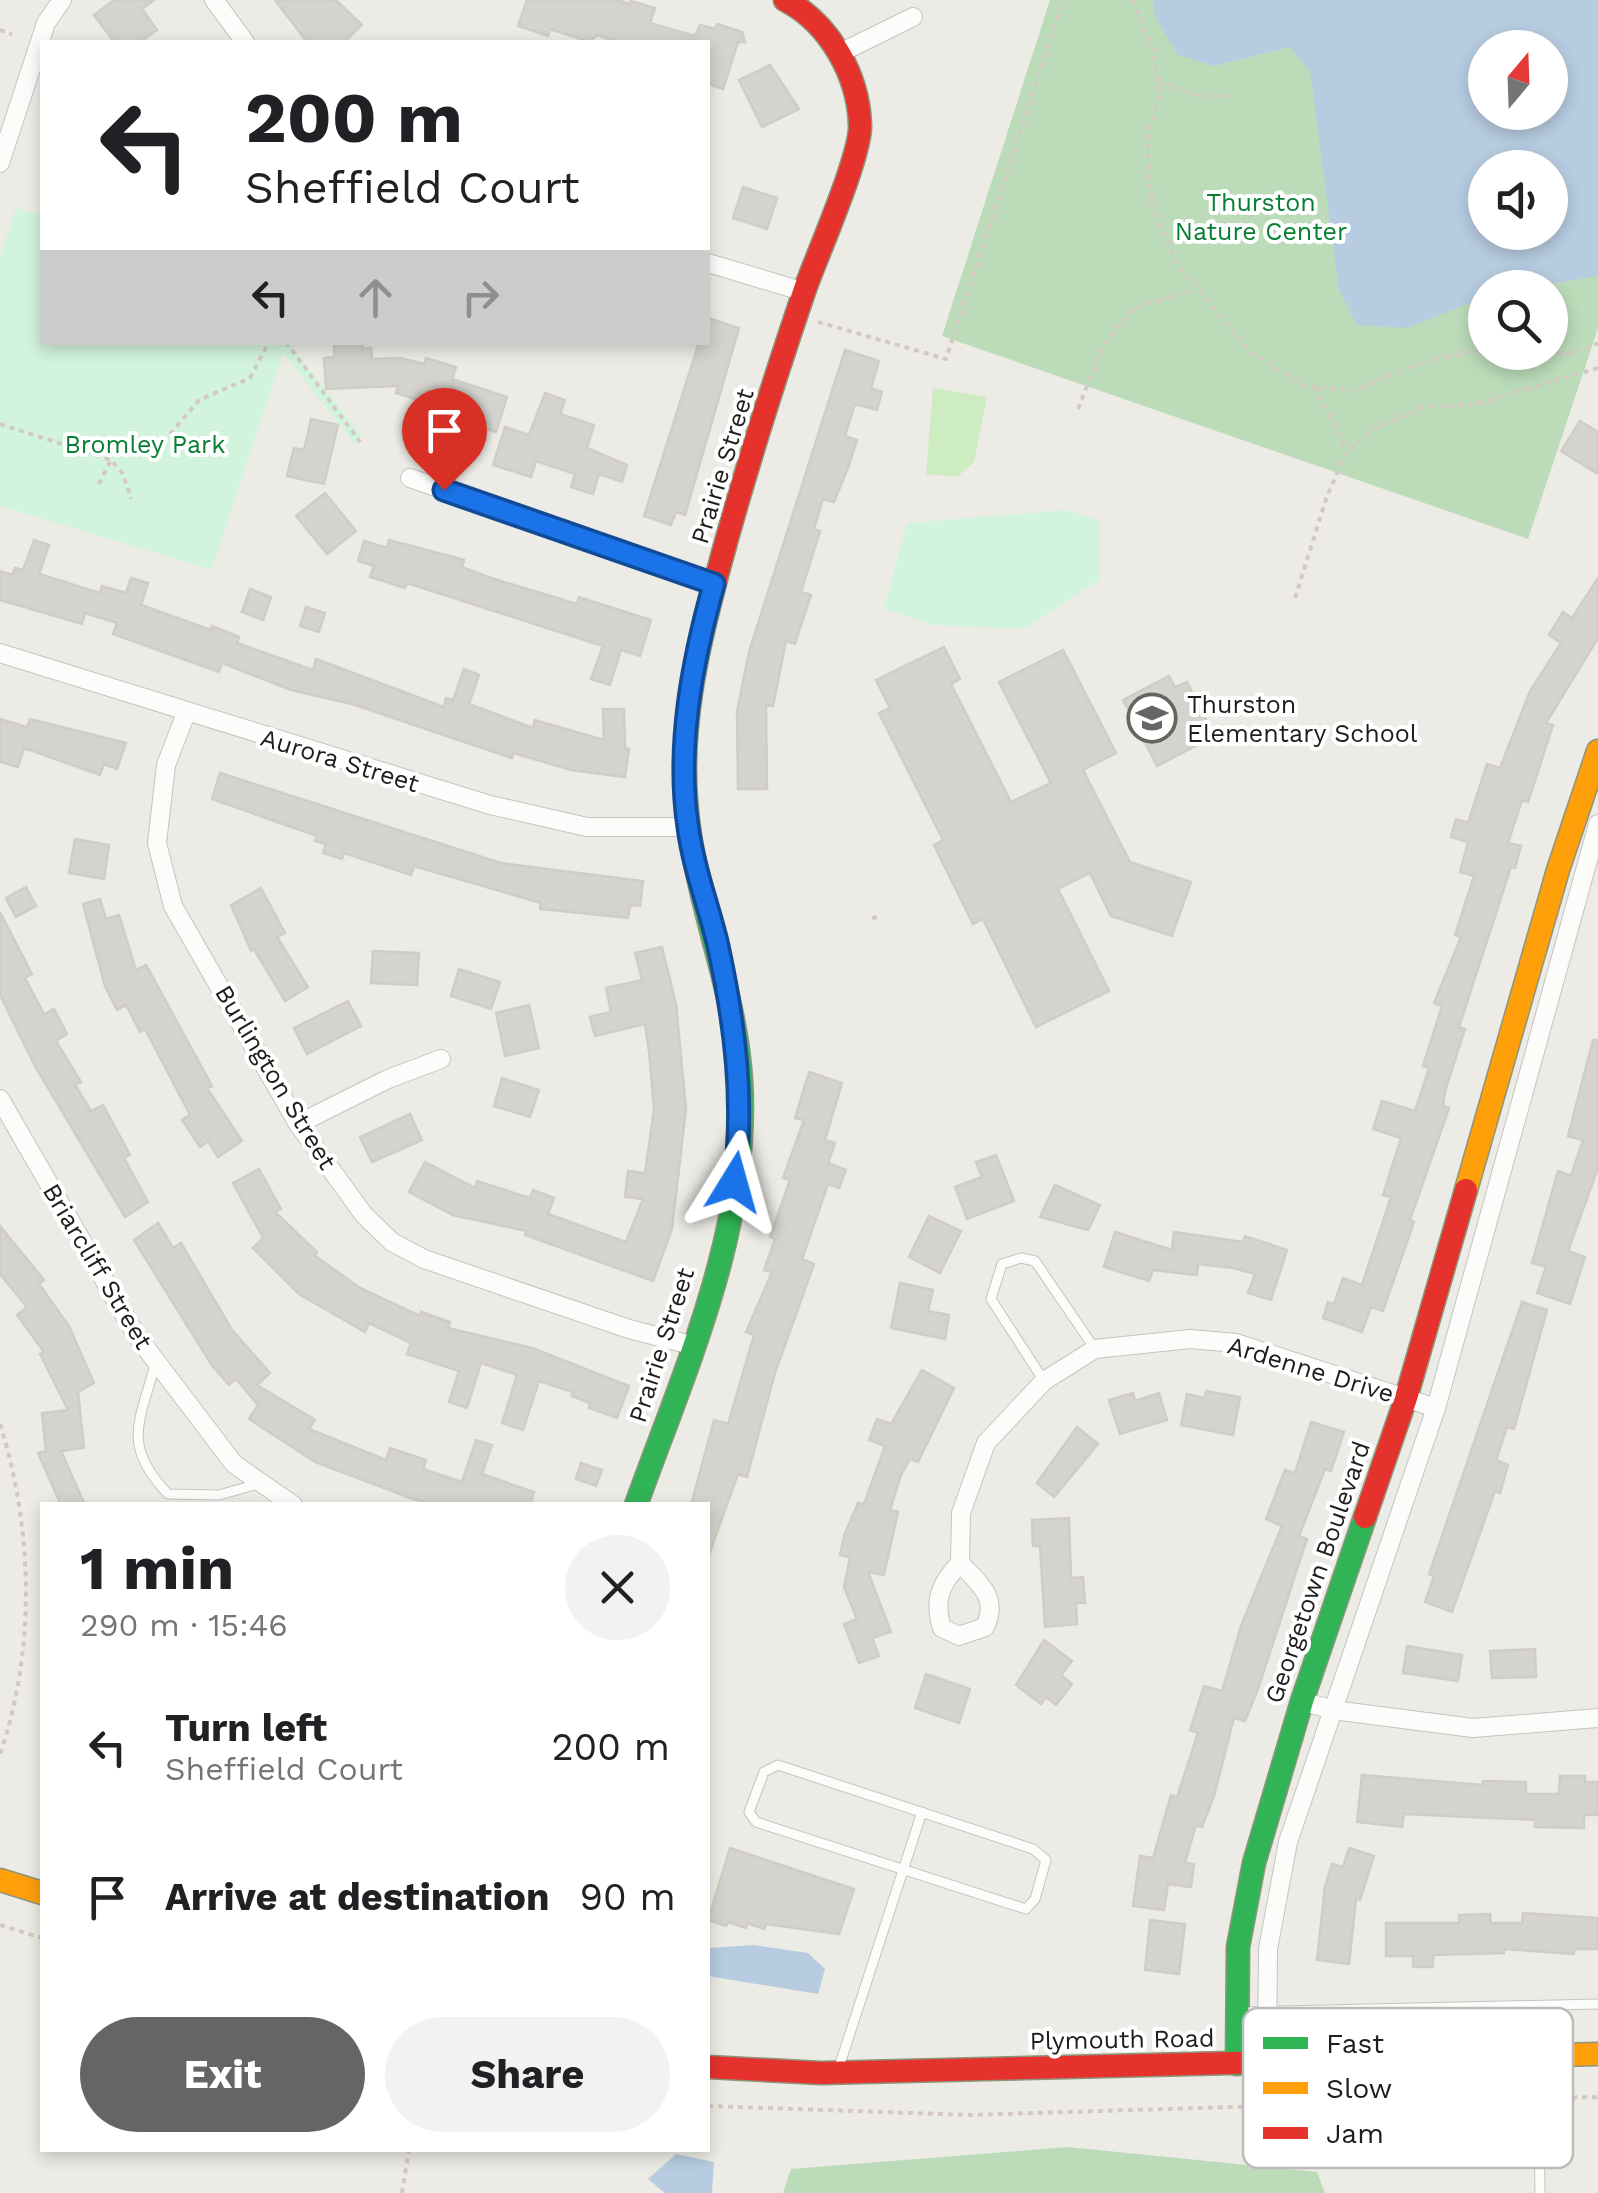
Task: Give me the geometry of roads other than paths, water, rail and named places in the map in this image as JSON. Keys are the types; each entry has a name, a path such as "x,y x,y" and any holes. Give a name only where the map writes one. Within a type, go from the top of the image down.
{"street":[{"path":"40,40 46,23 62,0"},
{"path":"214,0 244,40"},
{"name":"Prairie Street","path":"637,1502 691,1345 730,1212 742,1125 721,963 688,827 684,740 703,624 714,584 804,292 861,127 855,93 840,52 815,21 785,0"},
{"path":"840,52 913,18"},
{"path":"0,162 40,41"},
{"path":"710,264 804,292"},
{"path":"410,478 714,584"},
{"name":"Aurora Street","path":"0,653 490,805 587,828 688,827"},
{"name":"Burlington Street","path":"186,713 166,765 157,843 172,906 298,1124 364,1215 392,1242 442,1266 628,1329 691,1345"},
{"name":"Georgetown Boulevard","path":"1237,2064 1235,2012 1245,1893 1302,1701 1406,1398 1546,912 1598,750"},
{"path":"1266,2008 1273,1908 1288,1842 1436,1408 1598,824"},
{"path":"1546,912 1571,920"},
{"path":"298,1124 388,1078 441,1059"},
{"name":"Briarcliff Street","path":"0,1100 136,1335 234,1464 289,1502"},
{"path":"1491,1106 1520,1114"},
{"name":"Ardenne Drive","path":"960,1563 961,1513 986,1443 1044,1382 1095,1349 1190,1339 1236,1343 1436,1408"},
{"path":"1302,1701 1332,1710 1473,1728 1598,1718"},
{"path":"0,1880 40,1892"},
{"name":"Plymouth Road","path":"1573,2055 1598,2054"},
{"name":"Plymouth Road","path":"710,2067 838,2073 1243,2064"}],"lane":[{"path":"1044,1382 991,1299 1002,1264 1021,1258 1035,1261 1095,1349"},
{"path":"156,1362 134,1438 143,1468 168,1494 219,1495 261,1482"},
{"path":"778,1765 922,1812 1033,1849 1046,1860 1035,1899 1026,1909 756,1822 749,1812 764,1772 778,1765"},
{"path":"838,2073 922,1812"},
{"path":"1432,2008 1598,2004"},
{"path":"1235,2012 1243,2012"},
{"path":"1540,2168 1540,2193"}],"water":[{"path":"1152,0 1598,0 1598,276 1568,281 1568,270 1468,270 1468,304 1407,328 1357,325 1339,290 1310,71 1290,47 1214,66 1178,55 1156,18"},
{"path":"754,1945 808,1953 825,1969 818,1994 710,1976 710,1948"},
{"path":"676,2154 714,2162 712,2193 665,2193 648,2179"}],"place":[{"name":"Thurston Elementary School","path":"1152,718"}],"park label":[{"name":"Thurston Nature Center","path":"1261,216"},
{"name":"Bromley Park","path":"145,444"}]}
